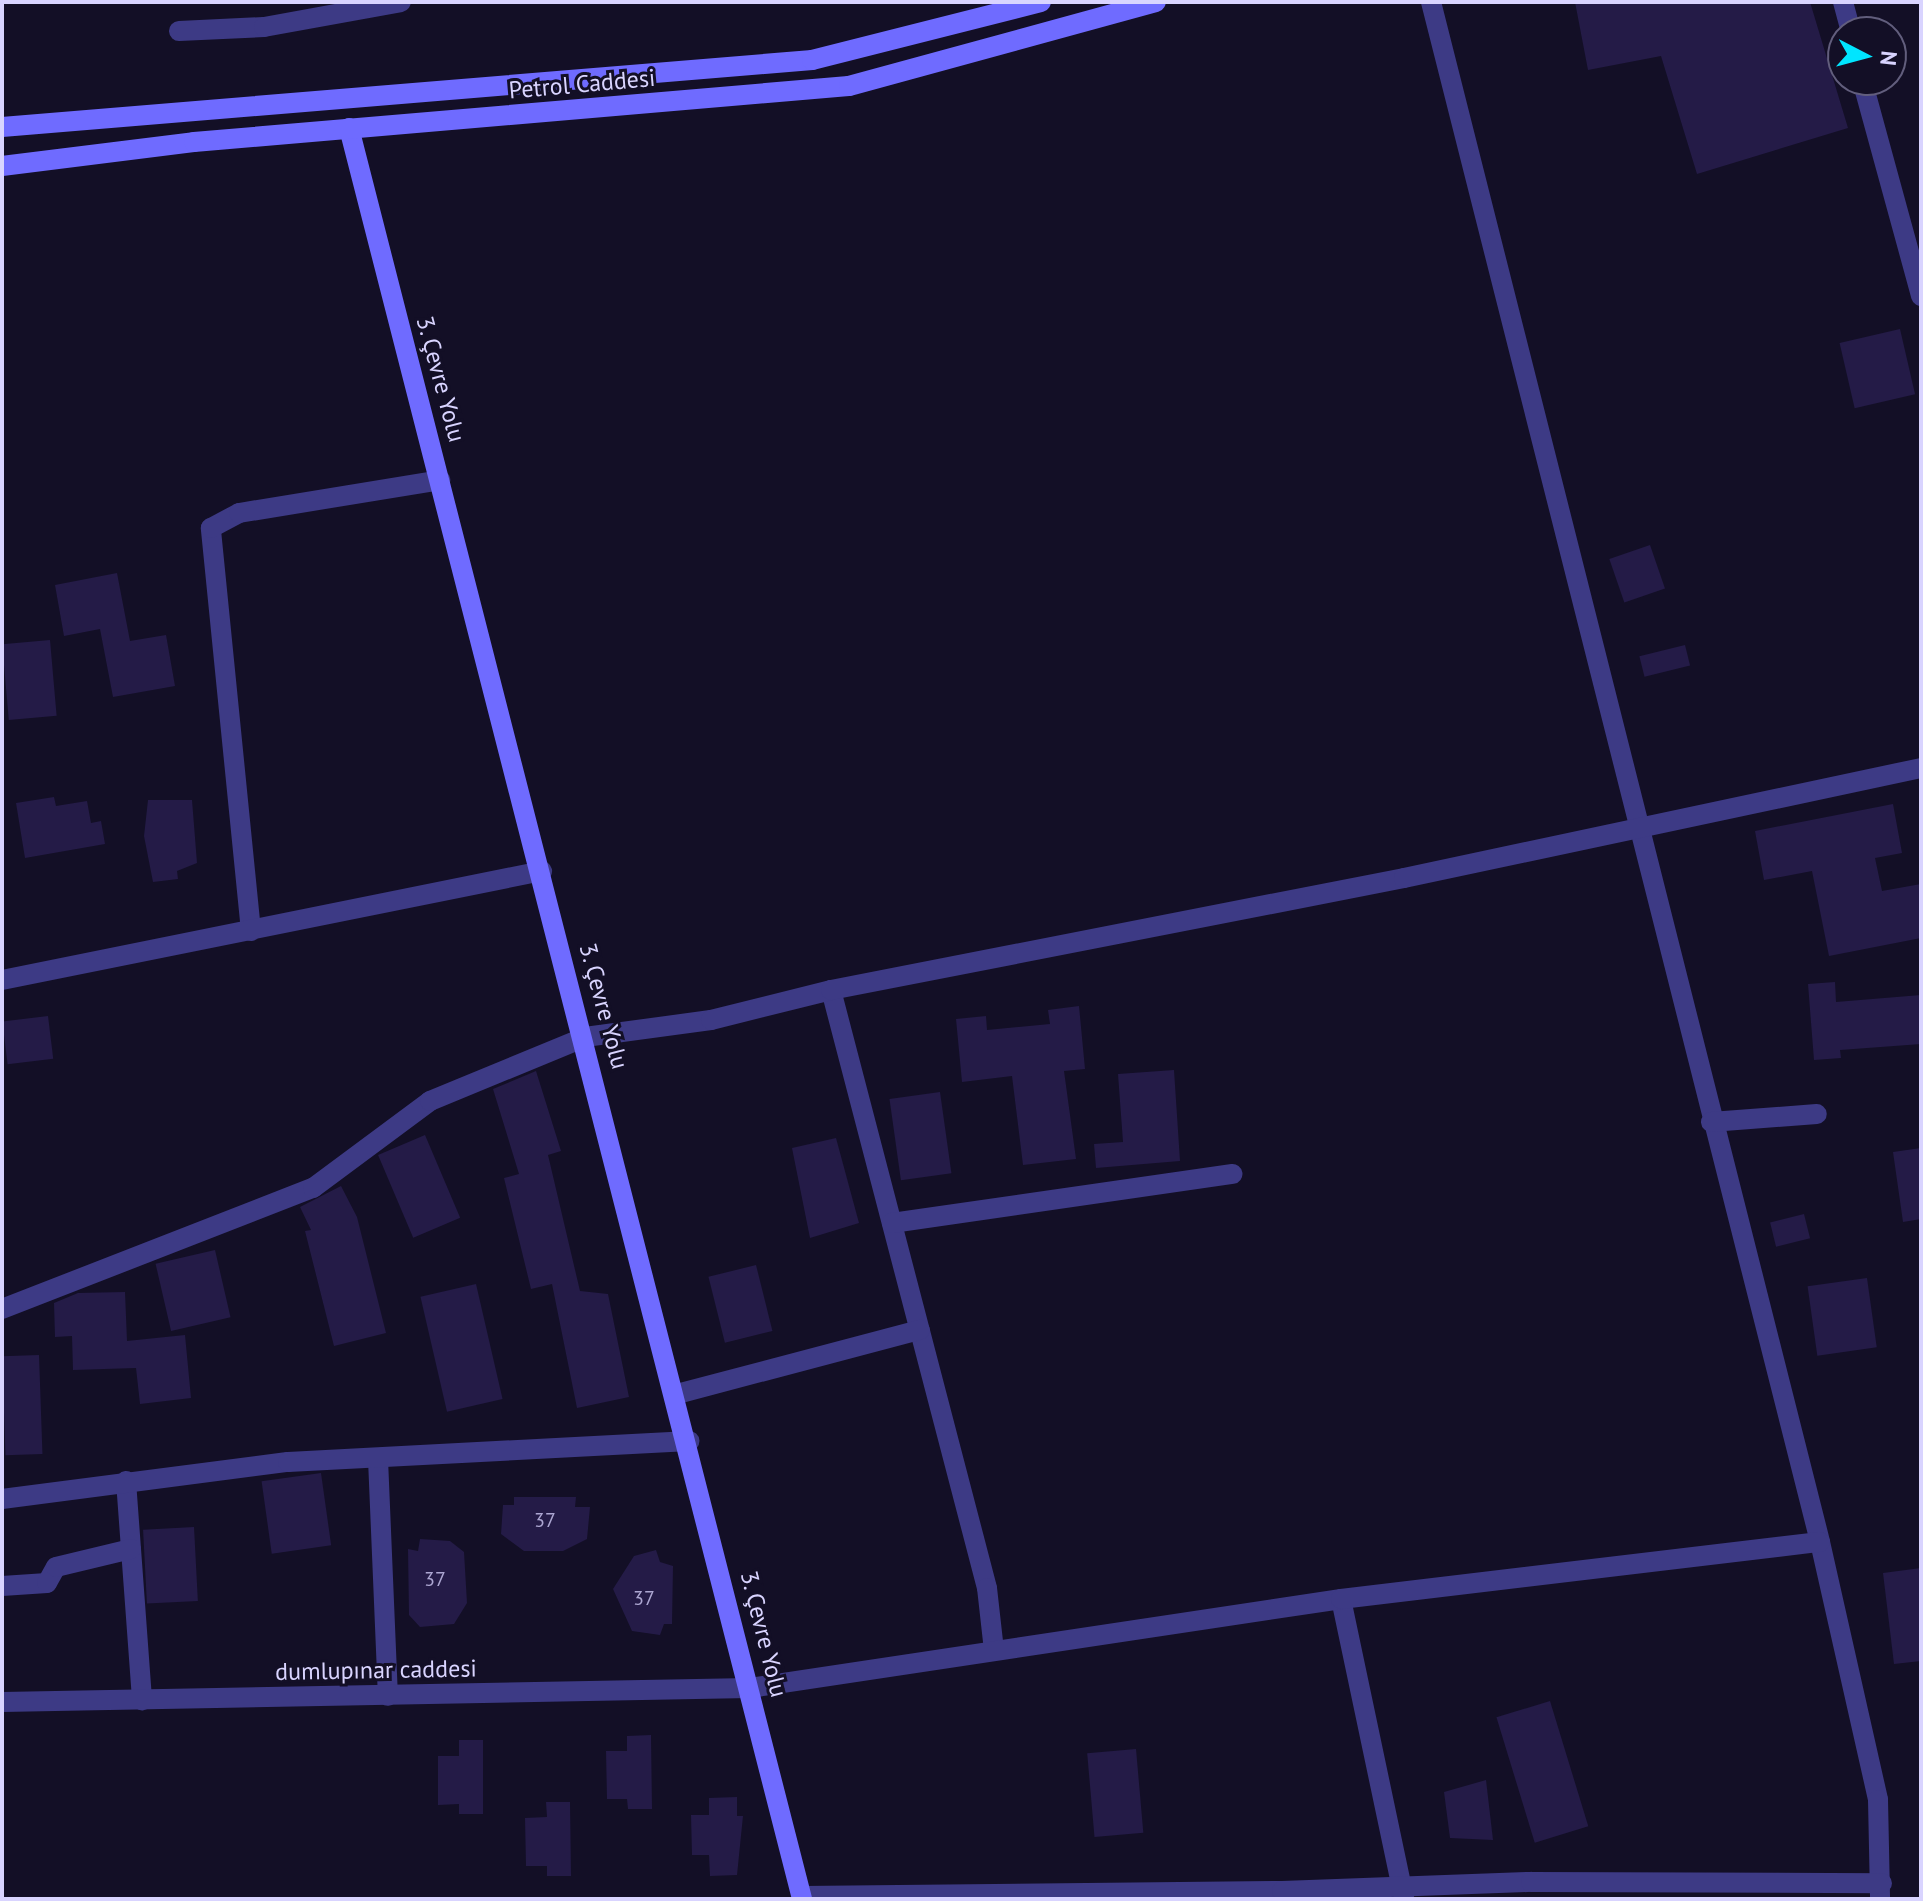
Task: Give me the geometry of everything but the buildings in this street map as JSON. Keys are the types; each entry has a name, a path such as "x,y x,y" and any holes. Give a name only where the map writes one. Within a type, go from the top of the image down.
{"main road":[{"name":"Petrol Caddesi","path":"2,127 812,60 1041,2"},
{"name":"Petrol Caddesi","path":"2,166 349,128 849,86 1156,2"},
{"name":"3. Çevre Yolu","path":"349,128 677,1394 802,1897"}],"street":[{"path":"179,31 264,27 401,2"},
{"path":"802,1897 1403,1894 1531,1882 1881,1891 1878,1800 1820,1542 1711,1122 1431,2"},
{"path":"1866,96 1921,296"},
{"path":"251,931 211,528 239,513 440,480"},
{"path":"2,1309 313,1188 430,1101 585,1037 711,1020 831,990 1921,768"},
{"path":"2,980 542,871"},
{"path":"831,990 987,1588 994,1650"},
{"path":"1711,1122 1817,1114"},
{"path":"892,1223 1232,1174"},
{"path":"677,1394 920,1330"},
{"path":"2,1499 126,1481 378,1459 689,1441"},
{"path":"378,1459 388,1696"},
{"path":"126,1481 142,1700"},
{"name":"dumlupınar caddesi","path":"2,1702 750,1688 1341,1599 1820,1542"},
{"path":"2,1586 47,1583 56,1567 131,1549"},
{"path":"1341,1599 1403,1894"}]}
